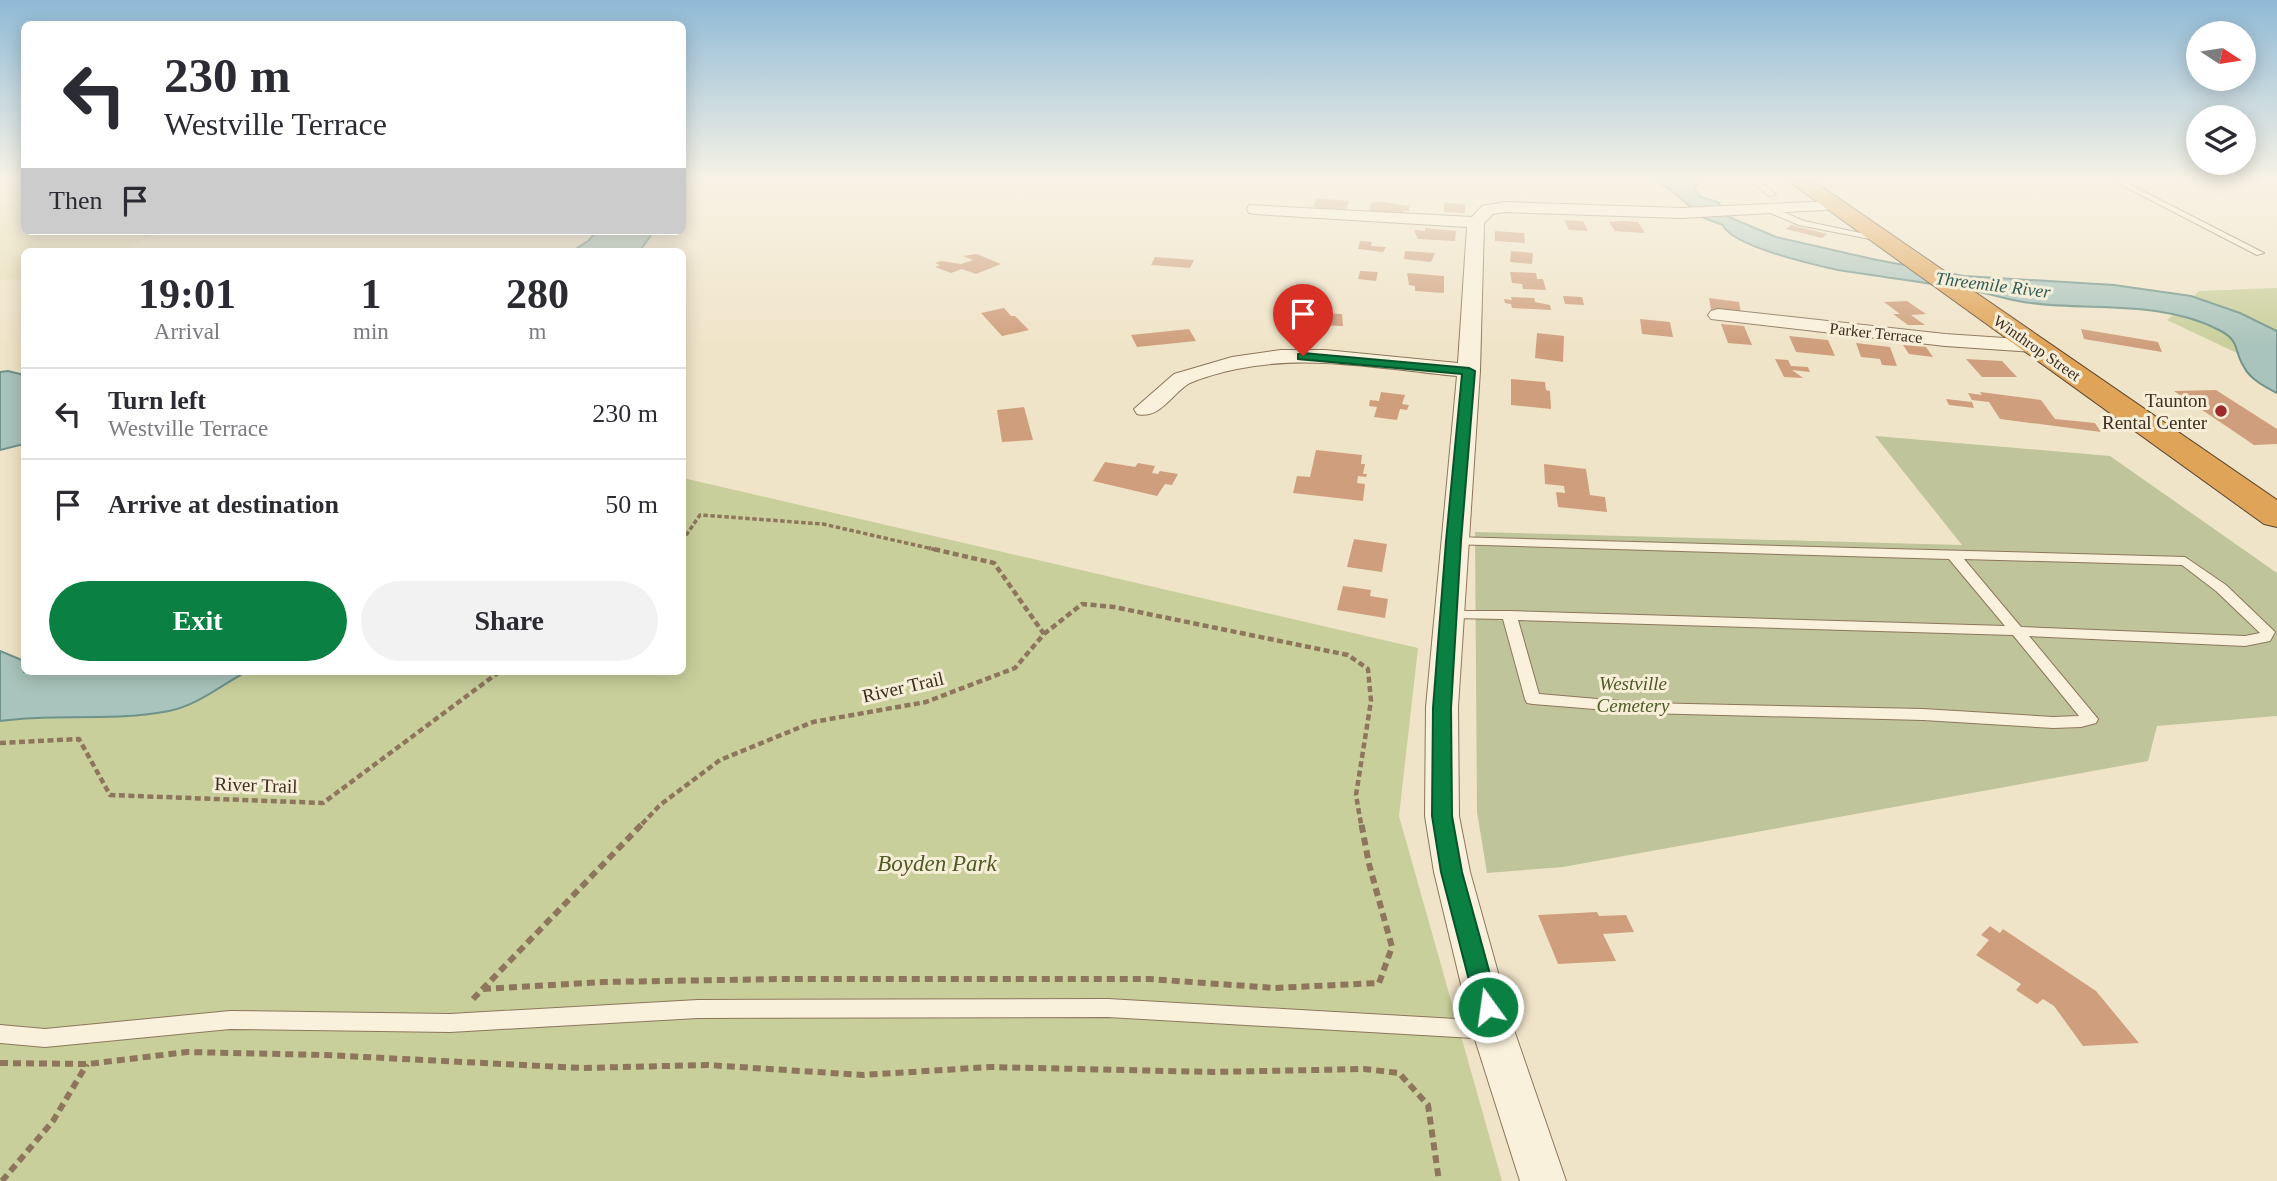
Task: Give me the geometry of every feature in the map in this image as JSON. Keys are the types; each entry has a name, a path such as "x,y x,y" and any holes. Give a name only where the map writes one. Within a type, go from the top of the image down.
{"highway":[{"name":"Winthrop Street","path":"1877,235 2277,516"}],"street":[{"path":"1475,235 1469,371 1453,541 1442,708 1442,816 1452,872 1493,1030 1543,1181"},
{"name":"Parker Terrace","path":"1718,315 1945,340 2035,346"},
{"path":"1145,409 1182,379 1232,363 1281,356 1325,356 1469,371"}],"lane":[{"path":"1863,235 1883,239"},
{"path":"2225,235 2260,253"},
{"path":"1448,614 2017,631 2245,641 2266,638 2267,632 2221,588 2185,561 2092,556 1953,555 1453,541"},
{"path":"1509,615 1533,699 1704,710 1968,716 2064,722 2090,719 1953,555"},
{"path":"0,1034 45,1038 230,1020 450,1023 698,1009 1108,1008 1493,1030"}],"path":[{"path":"686,535 700,515 823,524 994,563 1044,634"},
{"name":"River Trail","path":"450,1023 482,989 660,806 720,760 813,722 926,702 1015,668 1044,634 1082,604 1114,607 1349,655 1368,669 1371,701 1356,795 1369,864 1392,947 1379,983 1275,988 1149,979 782,979 603,982 482,989"},
{"name":"River Trail","path":"0,743 79,739 110,795 323,803 495,675"},
{"path":"0,1063 88,1064 187,1052 325,1055 582,1068 708,1065 863,1075 990,1067 1213,1072 1364,1069 1399,1073 1428,1105 1439,1181"},
{"path":"2,1181 53,1121 88,1064"}],"shaded area":[{"path":"0,235 155,235 126,248 21,248 21,279 0,280"}],"green space":[{"path":"2277,288 2277,372 2167,320 2199,291"},
{"name":"Westville Cemetery","path":"1875,436 2110,456 2277,573 2277,716 2157,726 2148,761 1563,867 1487,873 1477,812 1475,532 1962,545"},
{"name":"Boyden Park","path":"686,479 1418,648 1399,816 1502,1181 0,1181 0,721 35,716 169,711 240,675 686,675"}],"water":[{"path":"593,235 651,235 642,248 577,248"},
{"name":"Threemile River","path":"1733,235 1772,235 1877,260 1964,276 2114,285 2191,296 2240,313 2277,331 2277,393 2250,375 2234,342 2226,334 2174,314 2127,308 2023,302 1977,291 1838,270 1775,254"},
{"path":"0,372 21,374 21,445 0,450"},
{"path":"0,651 21,660 21,675 241,675 200,699 169,711 127,716 0,721"}],"building":[{"path":"1416,235 1456,235 1455,241 1418,239"},
{"path":"1495,235 1524,235 1525,243 1495,241"},
{"path":"1360,241 1372,242 1371,246 1386,247 1383,252 1358,249"},
{"path":"1405,251 1435,253 1431,262 1404,259"},
{"path":"1511,251 1533,253 1532,264 1510,262"},
{"path":"977,254 1001,264 976,274 962,269 951,273 935,267 940,265 935,263 941,261 961,264 973,260 963,256"},
{"path":"1155,257 1194,260 1190,268 1151,265"},
{"path":"1360,271 1378,272 1376,281 1358,279"},
{"path":"1510,272 1536,273 1537,279 1543,279 1546,290 1523,289 1522,284 1512,283"},
{"path":"1407,273 1444,276 1444,293 1415,291 1415,286 1409,285"},
{"path":"1563,296 1582,297 1584,305 1565,304"},
{"path":"1511,297 1534,298 1535,302 1550,305 1551,310 1512,308 1504,299 1512,300"},
{"path":"1709,298 1739,302 1741,313 1711,310"},
{"path":"1907,301 1926,314 1911,315 1925,325 1908,325 1893,314 1900,314 1884,302"},
{"path":"1004,308 1029,330 1002,336 981,313"},
{"path":"1283,312 1342,314 1343,326 1282,324"},
{"path":"1640,319 1670,322 1673,337 1642,334"},
{"path":"1721,324 1744,326 1752,345 1728,343"},
{"path":"1189,329 1196,341 1137,347 1131,335"},
{"path":"2081,329 2158,342 2162,352 2084,339"},
{"path":"1537,333 1564,336 1563,362 1535,358"},
{"path":"1789,336 1828,340 1835,356 1796,352"},
{"path":"1856,343 1890,347 1897,366 1882,365 1880,359 1861,357"},
{"path":"1903,345 1926,347 1933,357 1909,354"},
{"path":"1775,359 1788,360 1791,366 1808,367 1810,372 1792,370 1803,378 1784,377"},
{"path":"1966,359 2002,361 2017,377 1982,377"},
{"path":"1511,379 1545,382 1546,390 1550,391 1551,409 1511,405"},
{"path":"2216,390 2277,429 2277,444 2254,445 2174,391"},
{"path":"1381,392 1405,395 1402,404 1409,405 1407,410 1400,409 1397,420 1374,417 1377,407 1369,406 1370,400 1379,401"},
{"path":"1980,392 2041,400 2055,419 2095,423 2101,432 2000,419 1989,402 1972,400 1968,393 1982,395"},
{"path":"1946,399 1972,402 1974,408 1949,405"},
{"path":"1024,407 1033,440 1002,442 997,410"},
{"path":"1316,450 1362,455 1361,464 1365,464 1363,474 1367,474 1366,477 1358,476 1357,483 1365,484 1363,501 1293,493 1297,476 1310,477"},
{"path":"1105,462 1135,467 1138,463 1155,466 1152,473 1158,474 1160,471 1178,474 1172,485 1165,484 1157,496 1093,481"},
{"path":"1544,464 1586,469 1590,495 1605,497 1607,512 1558,507 1556,492 1565,493 1564,486 1545,484"},
{"path":"1354,539 1387,544 1382,572 1347,567"},
{"path":"1343,586 1371,590 1370,596 1388,599 1385,618 1337,610"},
{"path":"1597,912 1599,916 1626,915 1634,932 1603,934 1616,961 1558,964 1538,915"},
{"path":"1990,926 2000,933 2003,929 2096,991 2139,1043 2083,1046 2054,1006 2043,999 2037,1004 2016,990 2021,984 1976,955 1989,940 1981,935"}],"place":[{"name":"Taunton Rental Center","path":"2221,411"}],"route":[{"path":"1303,356 1469,371 1453,541 1442,708 1442,816 1452,872 1488,1007"}]}
